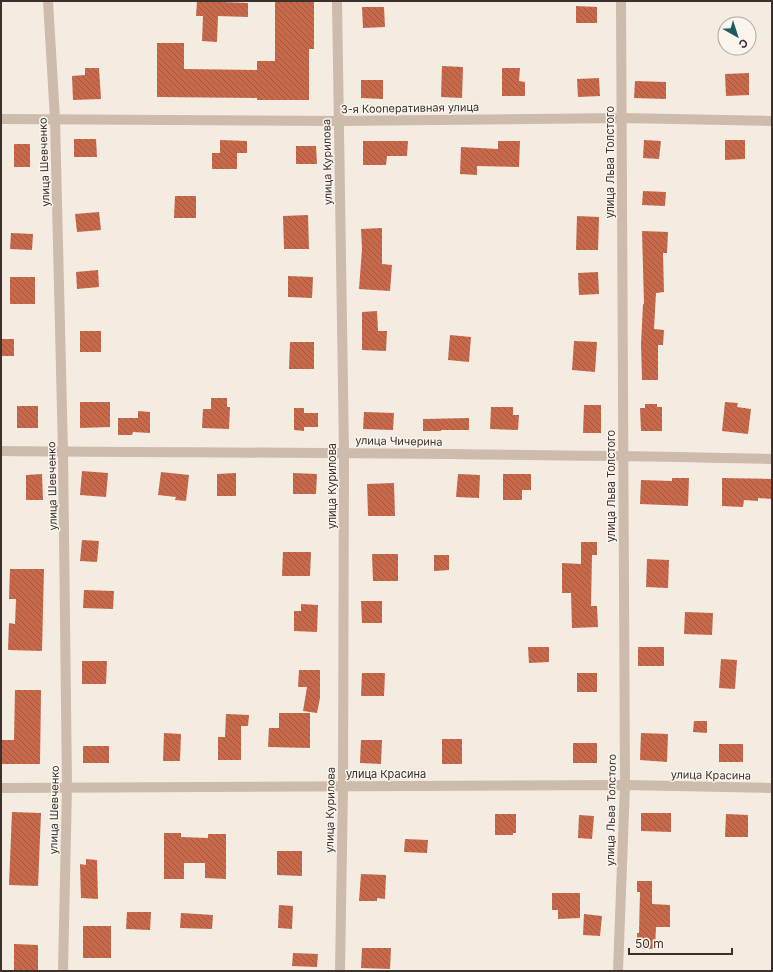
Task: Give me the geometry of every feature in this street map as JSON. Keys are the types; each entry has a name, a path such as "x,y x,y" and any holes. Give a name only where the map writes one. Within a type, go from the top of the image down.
{"street":[{"name":"улица Шевченко","path":"48,1 55,119 63,452 67,787 63,971"},
{"name":"улица Курилова","path":"337,1 344,452 343,786 340,971"},
{"name":"улица Льва Толстого","path":"618,971 624,785 621,1"},
{"name":"3-я Кооперативная улица","path":"1,119 338,121 622,118 772,122"},
{"name":"улица Чичерина","path":"1,451 344,452 622,455 772,459"},
{"name":"улица Красина","path":"1,788 624,785 772,788"}],"building":[{"path":"197,1 248,3 248,17 218,16 217,42 202,41 203,16 196,16"},
{"path":"275,1 314,1 314,49 309,49 309,100 157,97 157,43 184,43 184,69 257,70 257,61 275,61"},
{"path":"576,6 597,7 597,23 576,23"},
{"path":"362,7 384,7 385,27 363,28"},
{"path":"442,66 463,67 462,98 441,97"},
{"path":"85,68 99,68 101,99 73,100 72,76 85,75"},
{"path":"502,68 520,68 519,81 525,82 525,96 502,96"},
{"path":"749,73 749,95 726,96 725,74"},
{"path":"599,78 600,96 578,97 577,79"},
{"path":"361,80 383,80 383,99 361,98"},
{"path":"635,81 666,82 666,99 634,98"},
{"path":"74,139 96,139 97,157 74,157"},
{"path":"220,140 247,141 247,153 237,153 237,169 212,169 212,153 220,153"},
{"path":"644,140 661,141 659,159 643,158"},
{"path":"725,140 745,140 745,159 725,160"},
{"path":"363,141 408,141 407,156 387,156 386,165 363,165"},
{"path":"498,141 520,141 519,167 477,166 477,175 460,174 461,147 498,149"},
{"path":"14,144 30,144 30,167 14,167"},
{"path":"296,146 316,146 317,164 296,164"},
{"path":"643,191 666,192 665,206 642,205"},
{"path":"175,196 196,196 196,218 174,218"},
{"path":"99,212 101,230 77,232 75,214"},
{"path":"308,215 309,249 284,249 283,216"},
{"path":"577,216 599,217 598,250 576,250"},
{"path":"382,228 382,264 392,265 390,291 359,289 362,249 361,229"},
{"path":"642,231 668,232 667,253 663,253 664,292 656,293 654,329 664,330 663,345 658,345 658,380 642,380 641,344 644,304"},
{"path":"11,233 33,234 32,250 10,249"},
{"path":"98,270 99,287 77,289 76,272"},
{"path":"598,272 599,294 579,295 578,273"},
{"path":"288,276 313,277 312,298 288,297"},
{"path":"10,277 35,277 35,304 10,304"},
{"path":"377,311 378,331 387,331 386,351 362,350 362,312"},
{"path":"80,331 101,331 101,352 80,352"},
{"path":"450,335 471,337 469,362 448,360"},
{"path":"1,339 14,339 14,356 1,356"},
{"path":"574,341 597,342 595,372 572,370"},
{"path":"290,342 314,342 314,369 289,369"},
{"path":"211,398 227,398 227,407 230,407 229,429 202,428 203,409 211,409"},
{"path":"80,402 110,402 110,427 80,428"},
{"path":"725,402 738,403 737,407 751,409 748,434 722,431"},
{"path":"645,404 657,404 657,407 662,407 662,431 641,431 640,408 645,408"},
{"path":"584,405 601,405 601,433 583,433"},
{"path":"17,406 38,406 38,428 17,428"},
{"path":"491,407 513,407 513,415 519,415 518,430 490,429"},
{"path":"294,408 304,408 304,413 318,413 318,427 304,427 304,431 294,430"},
{"path":"138,411 150,412 150,433 133,432 132,435 118,435 118,418 138,418"},
{"path":"364,412 394,413 393,430 363,429"},
{"path":"469,418 469,430 423,431 423,419"},
{"path":"82,471 108,473 106,497 80,495"},
{"path":"161,472 189,475 186,501 175,500 176,497 158,495"},
{"path":"236,473 236,496 217,496 217,474"},
{"path":"293,473 317,474 316,494 293,494"},
{"path":"42,474 43,500 26,500 26,475"},
{"path":"458,474 480,475 479,498 456,497"},
{"path":"503,474 531,474 531,490 522,490 522,500 503,500"},
{"path":"672,478 689,478 688,506 640,504 641,480 672,481"},
{"path":"722,478 772,479 772,499 758,498 758,501 744,500 743,507 722,506"},
{"path":"394,483 395,516 368,516 367,484"},
{"path":"82,540 99,541 97,562 80,561"},
{"path":"581,542 597,542 597,555 592,555 591,606 597,606 598,627 572,628 571,593 562,593 562,563 581,564"},
{"path":"283,552 311,552 310,576 282,576"},
{"path":"372,554 398,554 398,581 373,581"},
{"path":"434,555 449,555 449,570 434,571"},
{"path":"647,559 669,560 668,588 646,587"},
{"path":"10,569 44,569 42,651 8,650 9,623 15,624 16,599 9,599"},
{"path":"84,590 114,591 113,609 83,608"},
{"path":"361,601 382,601 382,623 362,623"},
{"path":"301,604 318,605 317,632 294,631 294,611 301,611"},
{"path":"685,612 713,613 712,635 684,634"},
{"path":"528,647 549,647 549,662 529,663"},
{"path":"638,647 664,647 664,666 638,666"},
{"path":"721,659 737,660 735,689 719,688"},
{"path":"82,661 107,661 106,684 82,684"},
{"path":"299,670 320,670 320,698 317,713 303,711 307,687 298,687"},
{"path":"362,673 385,673 384,696 361,696"},
{"path":"577,673 597,673 597,692 577,692"},
{"path":"15,690 41,690 40,764 1,764 1,740 14,740"},
{"path":"279,713 310,713 310,748 268,747 269,728 279,728"},
{"path":"226,714 249,715 248,726 241,726 241,760 218,760 218,737 225,737"},
{"path":"694,721 707,721 707,733 693,732"},
{"path":"164,733 181,734 180,761 163,761"},
{"path":"641,733 668,734 667,762 640,760"},
{"path":"442,739 462,739 462,764 442,764"},
{"path":"361,740 382,740 381,764 360,763"},
{"path":"573,743 597,743 597,763 573,763"},
{"path":"719,744 743,744 743,762 719,762"},
{"path":"83,746 109,746 109,763 83,763"},
{"path":"12,812 41,813 38,886 9,885"},
{"path":"641,813 671,813 671,832 641,831"},
{"path":"495,814 516,814 516,833 513,833 513,835 495,835"},
{"path":"726,814 748,815 748,837 725,837"},
{"path":"579,815 594,816 592,839 578,838"},
{"path":"164,833 181,833 181,837 208,838 208,834 226,834 226,879 205,878 205,863 184,863 184,879 164,879"},
{"path":"405,839 428,840 427,853 404,852"},
{"path":"277,851 302,851 302,876 277,875"},
{"path":"86,859 97,860 98,899 81,898 80,864 86,865"},
{"path":"361,874 386,875 385,899 377,898 377,901 359,901"},
{"path":"637,881 652,881 652,904 670,905 670,927 656,927 655,949 637,948 640,892 637,892"},
{"path":"552,893 580,893 580,918 558,919 558,910 552,910"},
{"path":"279,905 293,906 292,929 278,928"},
{"path":"127,912 151,912 150,930 126,929"},
{"path":"181,913 213,915 212,929 180,928"},
{"path":"584,914 602,916 600,936 583,935"},
{"path":"83,926 111,926 111,958 83,958"},
{"path":"14,944 38,945 38,971 14,970"},
{"path":"362,948 391,948 390,969 361,968"},
{"path":"293,953 318,954 317,967 292,966"}]}
